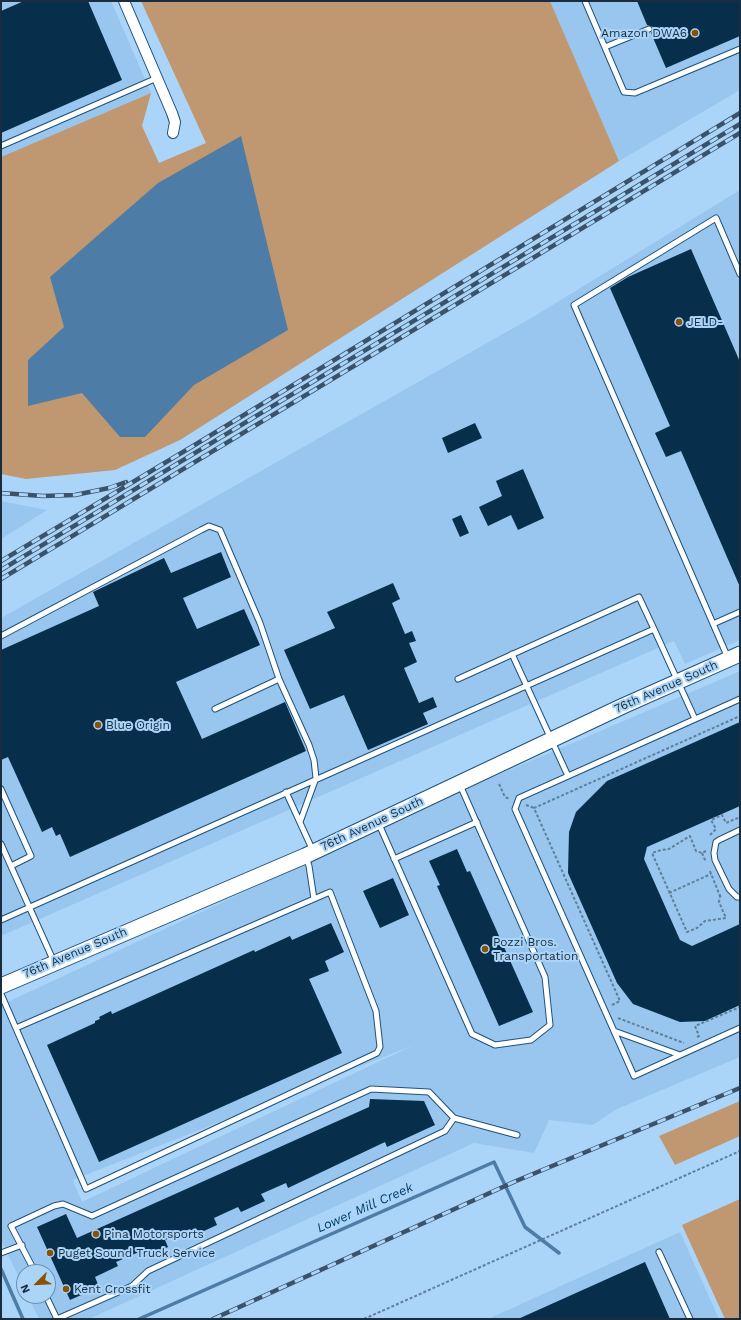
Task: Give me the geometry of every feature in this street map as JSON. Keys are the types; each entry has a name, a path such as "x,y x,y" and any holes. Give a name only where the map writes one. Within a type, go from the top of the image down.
{"street":[{"path":"124,1 172,113 175,122 173,133"},
{"name":"76th Avenue South","path":"1,986 309,854 734,656"}],"lane":[{"path":"585,1 624,92 635,93 740,49"},
{"path":"605,48 649,29"},
{"path":"1,146 157,78"},
{"path":"734,656 713,624 574,305 716,218 740,274"},
{"path":"1,636 209,526 220,530 260,623 279,679 309,745 314,760 316,778 300,822"},
{"path":"458,679 639,597 696,719"},
{"path":"713,624 740,612"},
{"path":"1,920 316,778 654,629"},
{"path":"512,654 568,776"},
{"path":"215,709 279,679"},
{"path":"740,699 519,798 515,809 634,1076 740,1028"},
{"path":"378,821 472,1034 495,1045 531,1040 550,1025 545,978 460,784"},
{"path":"1,789 32,856 11,866"},
{"path":"286,792 300,822 309,854 309,866 314,899"},
{"path":"394,858 476,822"},
{"path":"740,830 716,842 714,853 715,860 729,889 737,897 740,896"},
{"path":"1,844 54,962"},
{"path":"1,994 86,1189 378,1053 380,1047 376,1011 330,892 16,1028"},
{"path":"614,1031 680,1055"},
{"path":"31,1264 11,1226 54,1206 63,1204 92,1216 371,1089 429,1092 454,1118 517,1136"},
{"path":"50,1304 57,1319 132,1286 148,1271 445,1132 454,1118"},
{"path":"1,1253 22,1245"},
{"path":"659,1252 690,1319"}],"path":[{"path":"688,1041 683,1044 618,1019 612,1005 620,1001 534,808 740,716"},
{"path":"708,838 716,829 711,820 722,816 726,823 740,817"},
{"path":"690,836 696,851 702,853 711,874 720,896 720,902 726,918 705,921 687,932 652,853 669,849 690,836"},
{"path":"702,853 706,850 707,844"},
{"path":"669,893 711,874"},
{"path":"720,896 724,894 727,896"},
{"path":"694,1039 699,1036 695,1026 740,1007"},
{"path":"364,1319 740,1151"}],"shaded area":[{"path":"1,1 111,1 151,93 1,157"},
{"path":"141,1 550,1 619,161 180,440 115,470 26,479 1,474 1,157 151,93 142,126 159,163 206,143"},
{"path":"550,1 740,1 740,90 619,161"},
{"path":"241,136 288,330 194,385 145,437 120,437 82,393 28,406 28,360 64,327 50,277 158,183"},
{"name":"Blue Origin","path":"740,190 740,640 685,664 674,641 1,936 1,618 533,317"},
{"path":"1,501 47,510 1,539"},
{"path":"740,671 740,1057 617,1109 593,1125 549,1120 534,1153 474,1143 89,1319 39,1319 32,1304 56,1304 56,1264 16,1264 16,1271 1,1240 1,1005 477,784","holes":["414,1045 82,1202 73,1180"]},
{"path":"740,1101 740,1136 675,1165 659,1136"},
{"path":"740,1199 740,1319 725,1319 682,1225"},
{"path":"680,1232 719,1319 488,1319"}],"building":[{"path":"24,1 88,1 122,80 1,133 1,11"},
{"name":"Amazon DWA6","path":"637,1 740,1 740,36 666,68 651,33 653,27 647,25"},
{"path":"691,249 740,362 740,587 681,451 666,457 655,433 670,426 610,288 628,277"},
{"path":"475,423 482,438 448,453 442,438"},
{"path":"523,469 544,518 518,530 511,515 488,526 479,507 502,496 496,481"},
{"path":"461,515 469,533 460,537 452,519"},
{"name":"Blue Origin","path":"221,552 231,577 183,598 197,629 244,609 260,645 176,682 202,739 285,702 306,751 70,857 60,834 56,836 52,827 42,832 8,757 1,760 1,650 99,606 93,592 164,558 171,573"},
{"path":"393,583 400,599 392,603 405,634 412,631 416,641 409,643 417,662 404,668 419,703 433,697 437,707 423,713 428,724 368,750 344,695 310,709 284,650 335,628 327,612"},
{"path":"740,722 740,806 647,847 644,859 680,940 692,946 740,924 740,1005 705,1021 680,1022 633,1004 617,983 568,873 569,832 576,812 607,781"},
{"name":"Pozzi Bros. Transportation","path":"457,849 467,872 470,871 533,1012 499,1026 437,886 440,885 429,861"},
{"path":"393,878 409,915 380,928 363,891"},
{"path":"331,923 344,952 325,961 329,971 309,979 342,1053 99,1162 47,1045 95,1023 95,1021 100,1019 99,1017 111,1011 112,1014 254,950 255,952 290,936 292,940"},
{"path":"370,1099 424,1101 435,1125 387,1147 385,1142 288,1188 286,1183 261,1194 265,1201 241,1212 238,1207 214,1218 217,1225 193,1236 190,1229 165,1240 168,1247 144,1258 141,1251 116,1262 118,1266 95,1277 99,1287 70,1300 56,1269 56,1264 54,1264 37,1227 66,1214 77,1238 369,1107"},
{"path":"645,1262 670,1319 518,1319"}],"waterway":[{"name":"Lower Mill Creek","path":"139,1319 494,1162 525,1227 559,1253"},
{"name":"Lower Mill Creek","path":"1,1269 23,1319"}],"railway":[{"path":"1,561 740,113"},
{"path":"1,570 740,124"},
{"path":"1,579 740,133"},
{"path":"1,493 43,496 75,495 109,488 126,482"},
{"path":"213,1319 516,1181 740,1088"}],"place":[{"name":"Amazon DWA6","path":"695,33"},
{"name":"JELD-","path":"679,322"},
{"name":"Blue Origin","path":"98,725"},
{"name":"Pozzi Bros. Transportation","path":"485,949"},
{"name":"Pina Motorsports","path":"96,1234"},
{"name":"Puget Sound Truck Service","path":"50,1253"},
{"name":"Kent Crossfit","path":"66,1289"}]}
